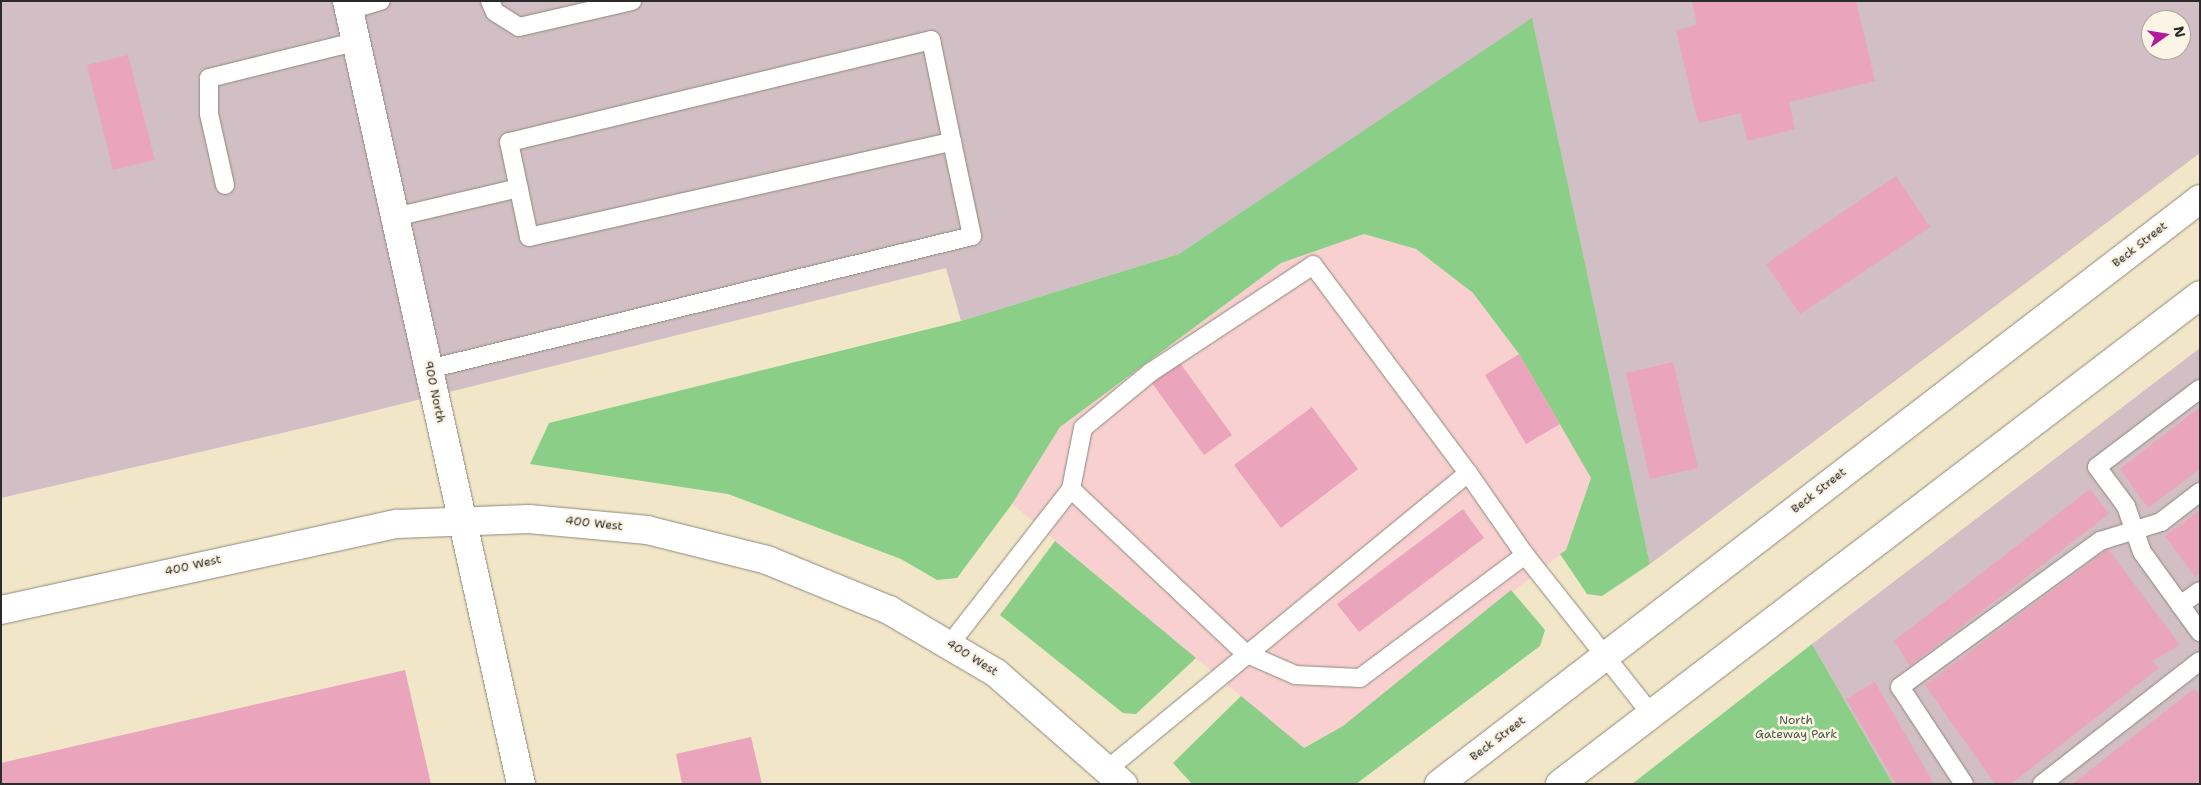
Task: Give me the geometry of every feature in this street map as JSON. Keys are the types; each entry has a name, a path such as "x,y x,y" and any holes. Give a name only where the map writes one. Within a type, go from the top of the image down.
{"street":[{"name":"900 North","path":"348,6 521,784"},
{"name":"Beck Street","path":"1438,784 1605,658 2200,199"},
{"path":"1560,784 2200,294"},
{"name":"400 West","path":"1,610 381,526 462,521 591,522 706,543 827,582 950,644 996,673 1116,776"}],"lane":[{"path":"348,6 381,1"},
{"path":"490,1 495,12 519,27 632,1"},
{"path":"430,368 972,236 931,40 509,142 529,237 952,142"},
{"path":"225,185 208,114 209,78 355,42"},
{"path":"394,217 519,188"},
{"path":"950,644 1070,489 1083,428 1150,372 1313,265 1468,473 1525,555 1650,714"},
{"path":"2200,389 2098,467 2126,506 2142,552 2200,632"},
{"path":"1116,776 1245,652 1468,473"},
{"path":"1070,489 1245,652 1295,675 1360,678 1525,555"},
{"path":"1964,784 1900,687 2100,541 2161,522 2200,492"},
{"path":"2180,605 2200,591"},
{"path":"2042,784 2200,661"}],"shaded area":[{"path":"1,1 2200,1 2200,153 1650,564 1532,19 1179,254 961,321 946,268 329,422 1,498"},
{"path":"1364,234 1416,249 1473,293 1519,354 1591,478 1566,550 1343,726 1303,748 1012,504 1060,427 1281,263"},
{"path":"2200,348 2200,784 1893,784 1812,644"}],"green space":[{"path":"1532,18 1650,564 1602,596 1587,594 1560,554 1566,550 1591,478 1519,354 1473,293 1416,249 1364,234 1281,263 1060,427 1012,504 957,578 937,580 901,559 728,494 530,464 549,423 961,321 1179,254"},
{"path":"1055,541 1196,658 1136,714 1123,713 1000,615"},
{"path":"1511,590 1545,630 1540,646 1356,784 1192,784 1173,763 1241,696 1304,748 1343,726"},
{"name":"North Gateway Park","path":"1812,644 1893,784 1632,784"}],"building":[{"path":"1692,1 1856,1 1875,81 1789,102 1795,129 1747,141 1741,113 1698,123 1676,30 1697,25"},
{"path":"128,55 155,160 113,170 87,65"},
{"path":"1896,176 1930,227 1800,314 1766,264"},
{"path":"1519,354 1560,424 1526,444 1485,375"},
{"path":"1673,362 1698,468 1650,479 1626,373"},
{"path":"1180,363 1232,435 1204,455 1152,383"},
{"path":"1312,407 1358,469 1281,528 1234,465"},
{"path":"2200,407 2200,469 2148,508 2120,469"},
{"path":"2090,489 2109,514 1910,666 1894,641"},
{"path":"1463,509 1484,538 1359,632 1337,604"},
{"path":"2200,510 2200,573 2195,577 2165,536"},
{"path":"2108,549 2180,645 2152,661 2159,668 2011,784 1995,784 1925,685"},
{"path":"405,670 431,784 1,784 1,763"},
{"path":"1875,682 1934,784 1896,784 1846,699"},
{"path":"2194,689 2200,696 2200,784 2072,784"},
{"path":"751,737 762,784 682,784 676,754"}]}
